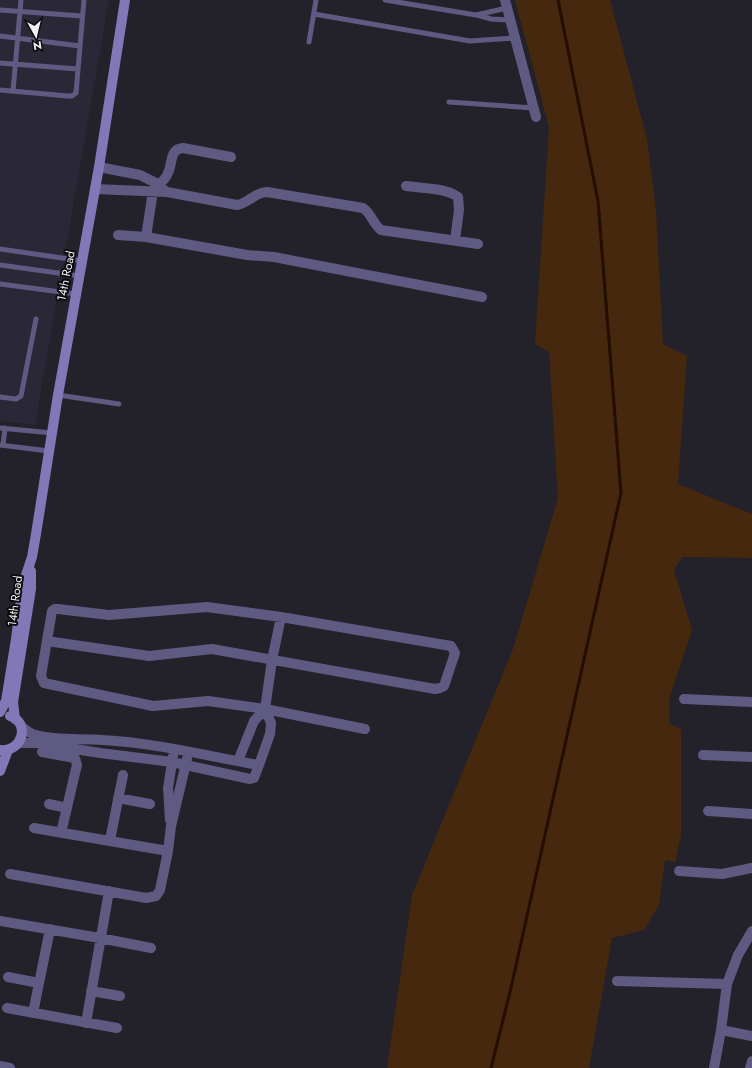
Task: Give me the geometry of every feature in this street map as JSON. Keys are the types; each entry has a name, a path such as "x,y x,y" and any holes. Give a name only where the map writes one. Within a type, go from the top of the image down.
{"street":[{"name":"14th Road","path":"18,744 21,738 13,702 31,588 32,557 58,395 99,167 125,0"},
{"path":"506,4 535,113"},
{"path":"146,237 155,188 169,172 173,152 183,148 231,157"},
{"path":"99,167 140,175 155,188"},
{"path":"406,186 439,191 453,194 458,197 459,210 455,240"},
{"path":"95,189 155,188 167,192 237,205 244,204 258,194 267,192 363,208 381,230 478,244"},
{"path":"118,234 146,237 247,255 274,257 482,297"},
{"name":"14th Road","path":"0,713 6,701 24,584 32,557"},
{"path":"47,641 149,656 212,649 440,688 444,686 455,653 451,646 281,617 208,607 109,615 55,609 52,612 47,641 41,676 44,683 153,706 208,701 265,709 365,729"},
{"path":"0,771 4,750 14,748 18,744 37,743 99,758 172,762 252,780 270,734 271,723 265,709 272,660 281,617"},
{"path":"684,699 752,702"},
{"path":"238,761 254,721 265,709"},
{"path":"0,713 7,715 18,722 28,732 36,735 73,739 103,740 175,749 259,765"},
{"path":"99,758 103,740"},
{"path":"171,826 168,796 175,749"},
{"path":"42,752 75,758 76,761 76,769 61,833"},
{"path":"10,874 146,898 156,896 160,890 168,851 171,826 188,752"},
{"path":"703,755 752,757"},
{"path":"110,840 123,775"},
{"path":"118,798 150,804"},
{"path":"49,804 67,808"},
{"path":"708,811 752,814"},
{"path":"34,828 168,851"},
{"path":"678,871 722,874 752,868"},
{"path":"86,1023 109,891"},
{"path":"0,921 150,948"},
{"path":"33,1013 50,929"},
{"path":"714,1068 727,984 738,955 752,931"},
{"path":"8,977 39,983"},
{"path":"617,981 727,984"},
{"path":"91,991 120,996"},
{"path":"7,1008 117,1028"},
{"path":"721,1030 752,1036"},
{"path":"750,1068 752,1061"},
{"path":"0,1066 10,1068"}],"lane":[{"path":"14,91 22,0"},
{"path":"0,90 72,96 76,93 84,0"},
{"path":"309,42 316,0"},
{"path":"385,0 476,15 491,19 510,20"},
{"path":"476,15 506,4"},
{"path":"0,10 82,16"},
{"path":"314,14 462,40 477,41 514,38"},
{"path":"0,36 80,46"},
{"path":"0,63 78,70"},
{"path":"449,102 535,113"},
{"path":"0,249 83,261"},
{"path":"0,265 80,276"},
{"path":"0,284 76,294"},
{"path":"0,398 16,399 21,396 36,320"},
{"path":"58,395 119,404"},
{"path":"49,451 2,445 2,428 52,433"}],"shaded area":[{"path":"0,0 109,0 35,425 0,421"},
{"path":"515,0 610,0 647,139 656,211 663,344 687,356 678,484 752,514 752,558 682,557 674,570 692,630 669,699 670,724 681,729 681,836 675,862 665,860 659,905 644,930 612,938 589,1068 387,1068 412,895 513,649 558,498 549,352 535,344 549,127"}],"waterway":[{"path":"491,1068 511,988 621,493 598,201 558,0"}]}
